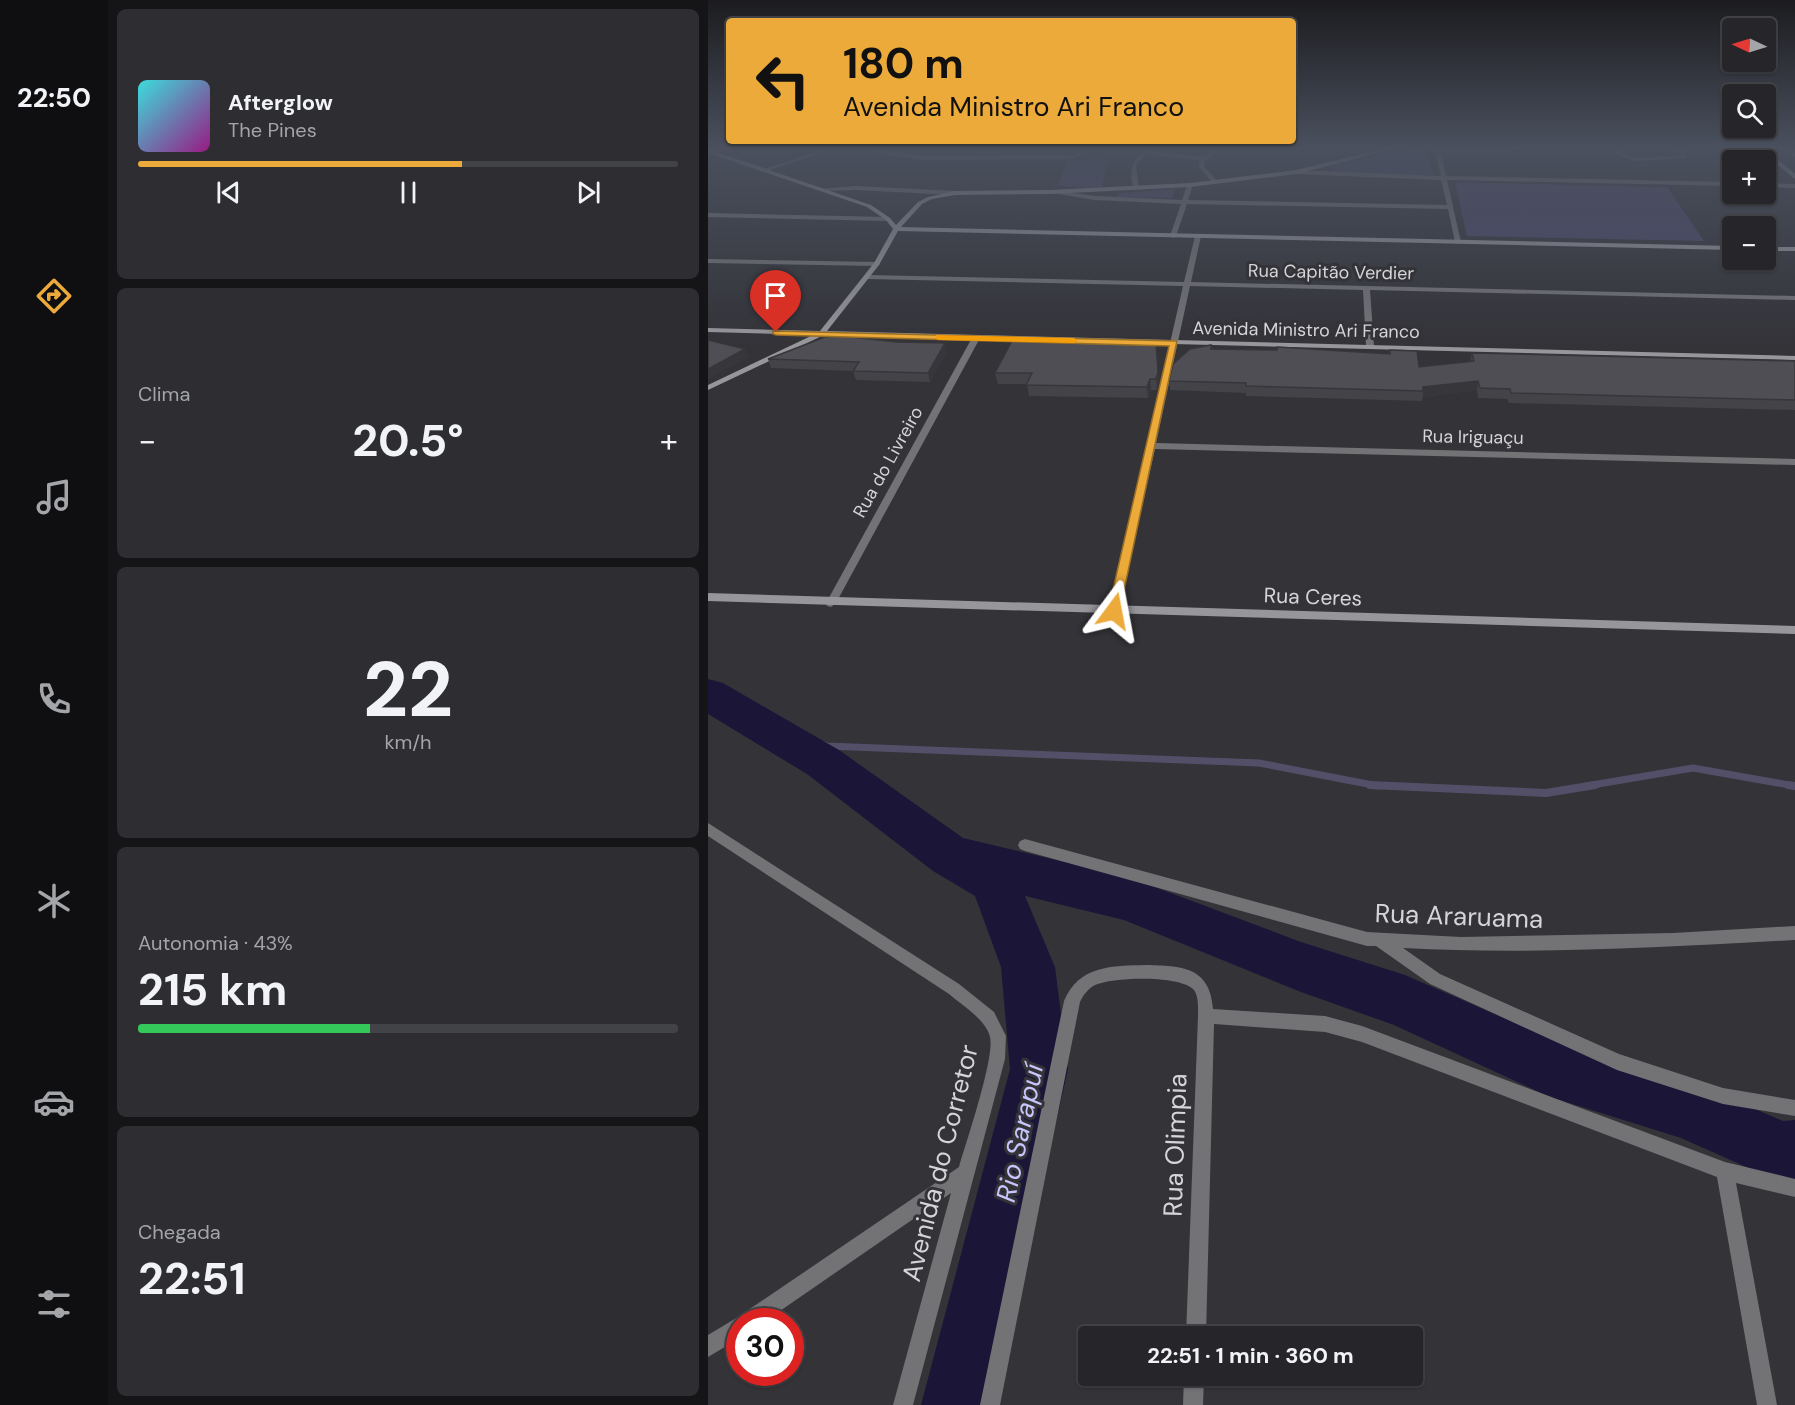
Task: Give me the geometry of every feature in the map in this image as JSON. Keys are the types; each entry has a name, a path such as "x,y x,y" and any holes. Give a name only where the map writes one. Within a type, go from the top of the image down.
{"main road":[{"path":"877,212 888,219 896,229 1722,248"},
{"path":"708,388 821,334 877,264 896,229 913,212"},
{"path":"1776,249 1795,249"},
{"name":"Avenida Ministro Ari Franco","path":"708,330 1795,358"},
{"name":"Rua Ceres","path":"708,597 831,603 1795,630"}],"street":[{"path":"1173,236 1182,212"},
{"path":"1452,212 1458,242"},
{"path":"708,215 888,219"},
{"path":"1114,611 1198,236"},
{"path":"708,261 877,264"},
{"name":"Rua Capitão Verdier","path":"867,277 1795,298"},
{"path":"1366,287 1370,346"},
{"name":"Rua do Livreiro","path":"831,603 976,338"},
{"name":"Rua Iriguaçu","path":"1151,446 1795,462"},
{"name":"Avenida do Corretor","path":"708,829 954,989 988,1018 998,1036 997,1059 903,1405"},
{"name":"Rua Araruama","path":"1025,845 1367,939 1461,944 1673,940 1795,933"},
{"path":"1378,939 1436,979 1617,1062 1723,1095 1795,1108"},
{"name":"Rua Olimpia","path":"990,1405 1072,1001 1078,988 1102,976 1174,973 1192,979 1199,984 1203,992 1206,1016 1196,1326"},
{"path":"1206,1016 1325,1024 1362,1034 1725,1171 1795,1188"},
{"path":"1725,1171 1767,1405"},
{"path":"767,1308 966,1173"},
{"path":"708,1347 726,1335"},
{"path":"1193,1405 1194,1386"}],"shaded area":[{"path":"1462,212 1684,212 1704,241 1467,236"}],"building":[{"path":"842,336 897,342 945,343 928,373 853,371 859,362 768,359 825,337"},
{"path":"1013,339 1156,343 1158,372 1156,379 1150,379 1147,387 1026,385 1032,373 995,373"},
{"path":"708,340 745,349 708,369"},
{"path":"1211,345 1211,349 1277,350 1277,347 1390,354 1390,350 1417,351 1419,367 1474,361 1472,353 1795,361 1795,400 1511,393 1510,389 1480,388 1478,381 1423,387 1423,391 1246,386 1246,383 1169,381 1173,364 1190,349"}],"waterway":[{"name":"Rio Sarapuí","path":"708,694 823,762 950,856"},
{"path":"768,730 827,746 1259,763 1374,785"},
{"path":"1586,786 1693,768 1795,786 1788,785"},
{"path":"1374,785 1546,793 1595,785"},
{"path":"1374,785 1378,786"},
{"path":"950,856 1128,899 1301,967 1405,1002 1550,1068 1687,1110 1782,1152 1795,1151"},
{"name":"Rio Sarapuí","path":"950,856 995,882 1028,967 1039,1069 957,1405"}],"slow traffic":[{"path":"939,337 1074,341"}],"route":[{"path":"776,332 1174,343 1114,611"}]}
